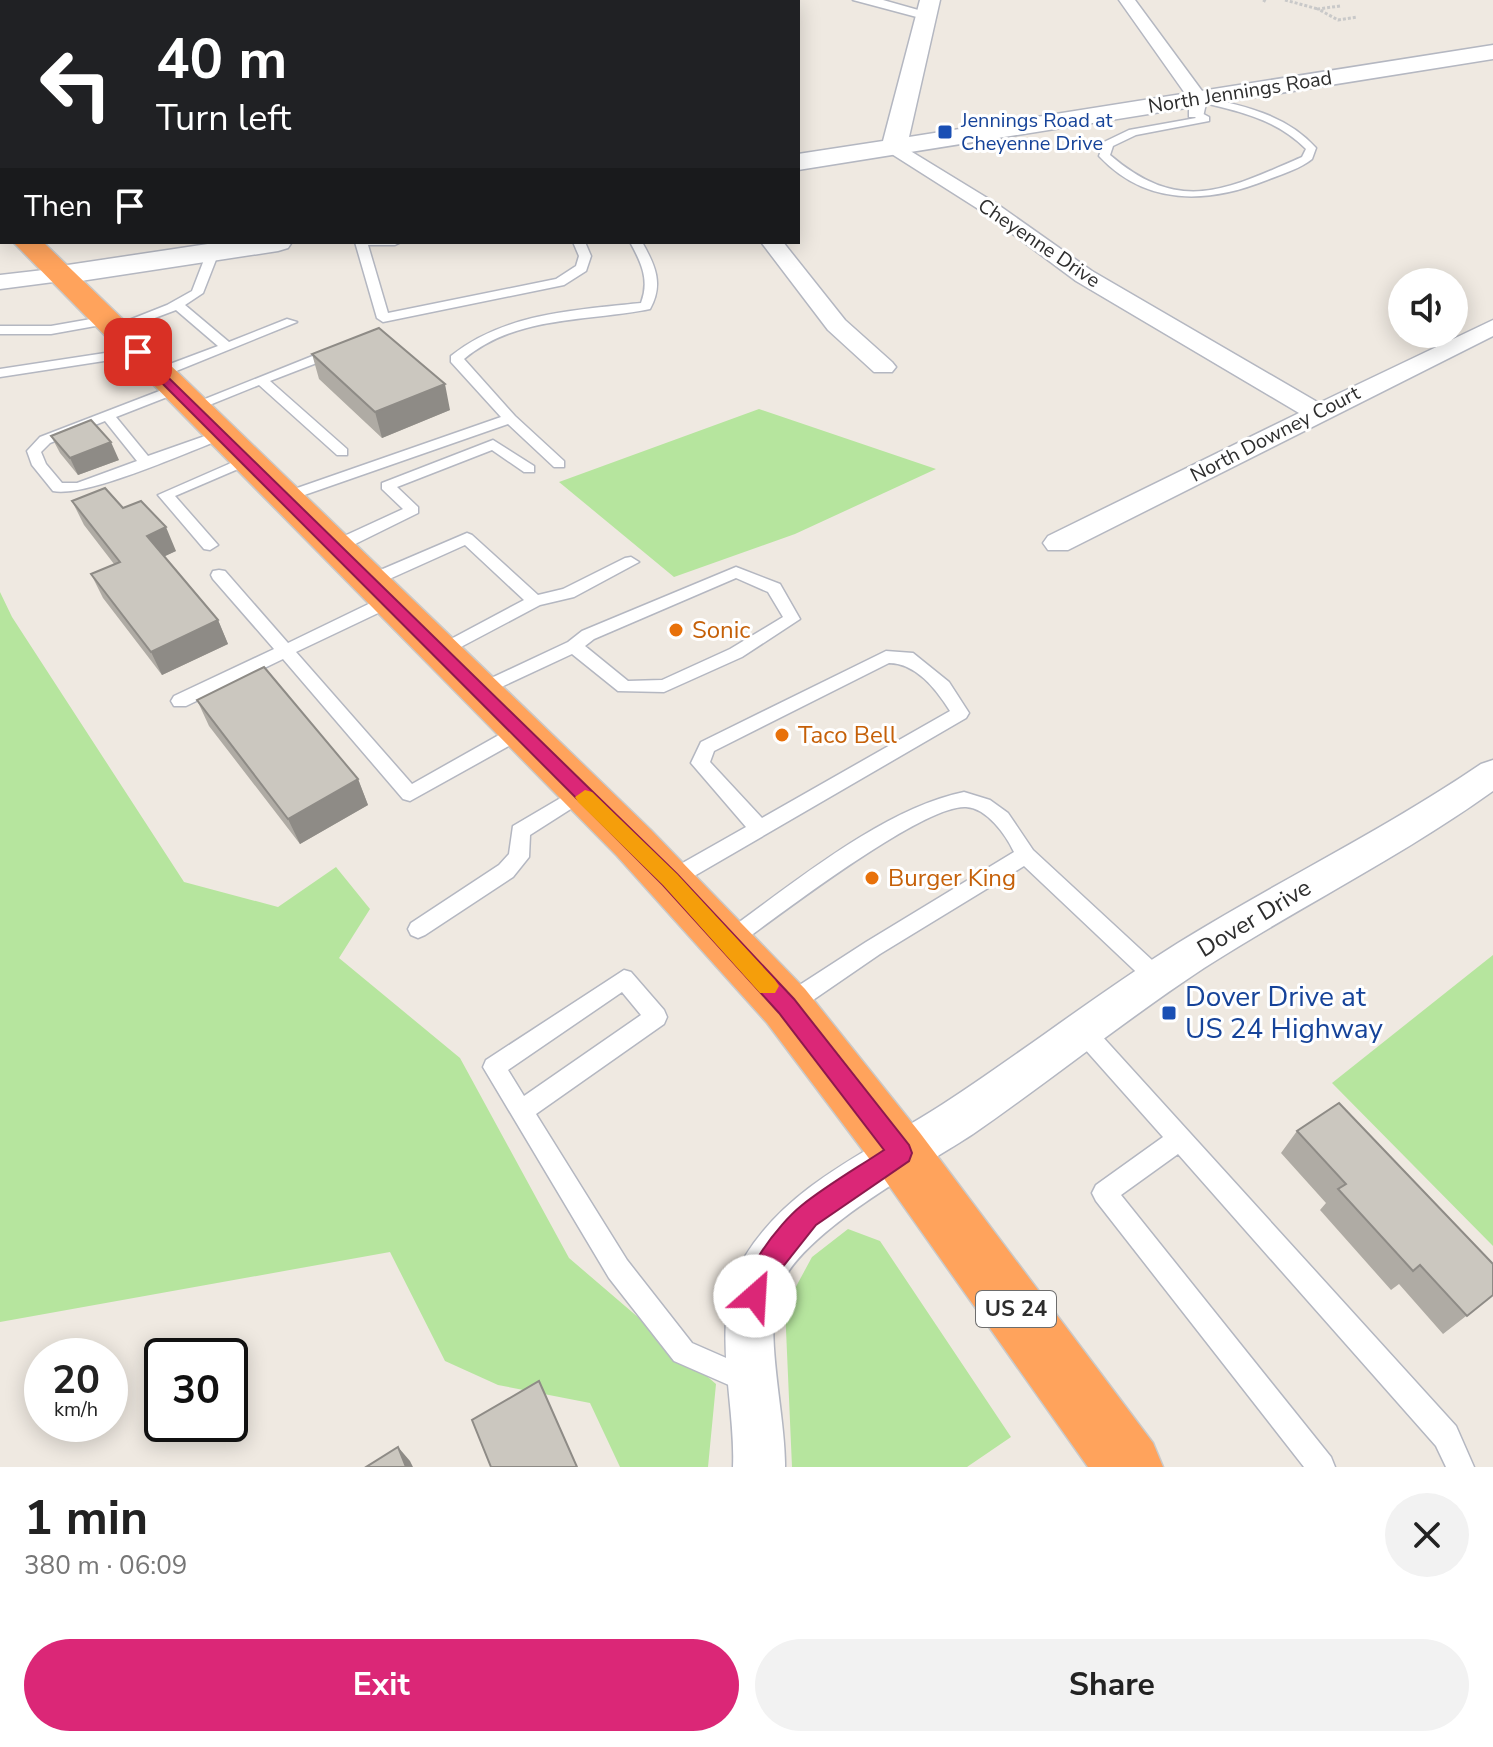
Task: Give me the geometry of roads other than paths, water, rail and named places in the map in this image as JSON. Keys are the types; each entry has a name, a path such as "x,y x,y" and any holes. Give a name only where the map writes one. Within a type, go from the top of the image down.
{"highway":[{"name":"US 24","path":"29,244 670,880 786,1006 900,1153 1129,1467"}],"street":[{"path":"861,0 929,8 894,147"},
{"path":"1127,0 1197,106"},
{"name":"North Jennings Road","path":"800,162 1197,106 1493,52"},
{"name":"Cheyenne Drive","path":"894,147 990,208 1084,276 1317,413"},
{"path":"0,282 265,244"},
{"path":"774,244 835,326 854,346 883,367"},
{"name":"North Downey Court","path":"1058,543 1493,327"},
{"name":"Dover Drive","path":"759,1467 761,1445 752,1314 759,1278 807,1216 900,1153 954,1122 1158,979 1493,773"}],"lane":[{"path":"1197,106 1238,107 1292,131 1311,148 1307,159 1242,186 1174,196 1140,185 1104,156 1108,144 1133,132 1205,119 1197,106"},
{"path":"363,244 383,318 560,282 582,268 585,256 580,244"},
{"path":"559,464 510,419 456,359 467,347 549,318 646,306 654,292 651,268 637,244"},
{"path":"178,305 197,293 213,252"},
{"path":"178,305 227,347"},
{"path":"178,305 169,383 165,495 210,545"},
{"path":"147,464 79,487 62,489 52,484 35,458 37,446 67,430 107,415 169,383 227,347 291,322"},
{"path":"0,330 51,330 169,383"},
{"path":"0,373 169,383 261,380 348,346"},
{"path":"261,380 342,452"},
{"path":"147,464 169,383"},
{"path":"107,415 147,464"},
{"path":"285,497 510,419"},
{"path":"335,547 413,510 387,486 460,454 493,444 529,469"},
{"path":"180,701 285,651 467,538 535,601"},
{"path":"440,652 535,601 568,593 631,562"},
{"path":"478,691 574,646 588,635 736,572 774,588 792,619 736,653 664,686 624,687 574,646"},
{"path":"219,575 410,794 519,732"},
{"path":"670,880 960,713 943,686 907,657 886,657 707,747 700,763 707,775 759,828"},
{"path":"418,929 506,871 519,857 520,831 581,793"},
{"path":"727,942 863,847 941,805 964,799 984,805 1018,836 1025,855 1158,979"},
{"path":"786,1006 873,948 1025,855"},
{"path":"521,1111 656,1017 624,979 494,1067 521,1111 618,1269 683,1352 756,1384"},
{"path":"1083,1031 1446,1436 1460,1467"},
{"path":"1181,1138 1104,1193 1321,1467"}],"place":[{"name":"Jennings Road at Cheyenne Drive","path":"945,132"},
{"name":"Sonic","path":"676,630"},
{"name":"Taco Bell","path":"782,735"},
{"name":"Burger King","path":"872,878"},
{"name":"Dover Drive at US 24 Highway","path":"1169,1013"}]}
